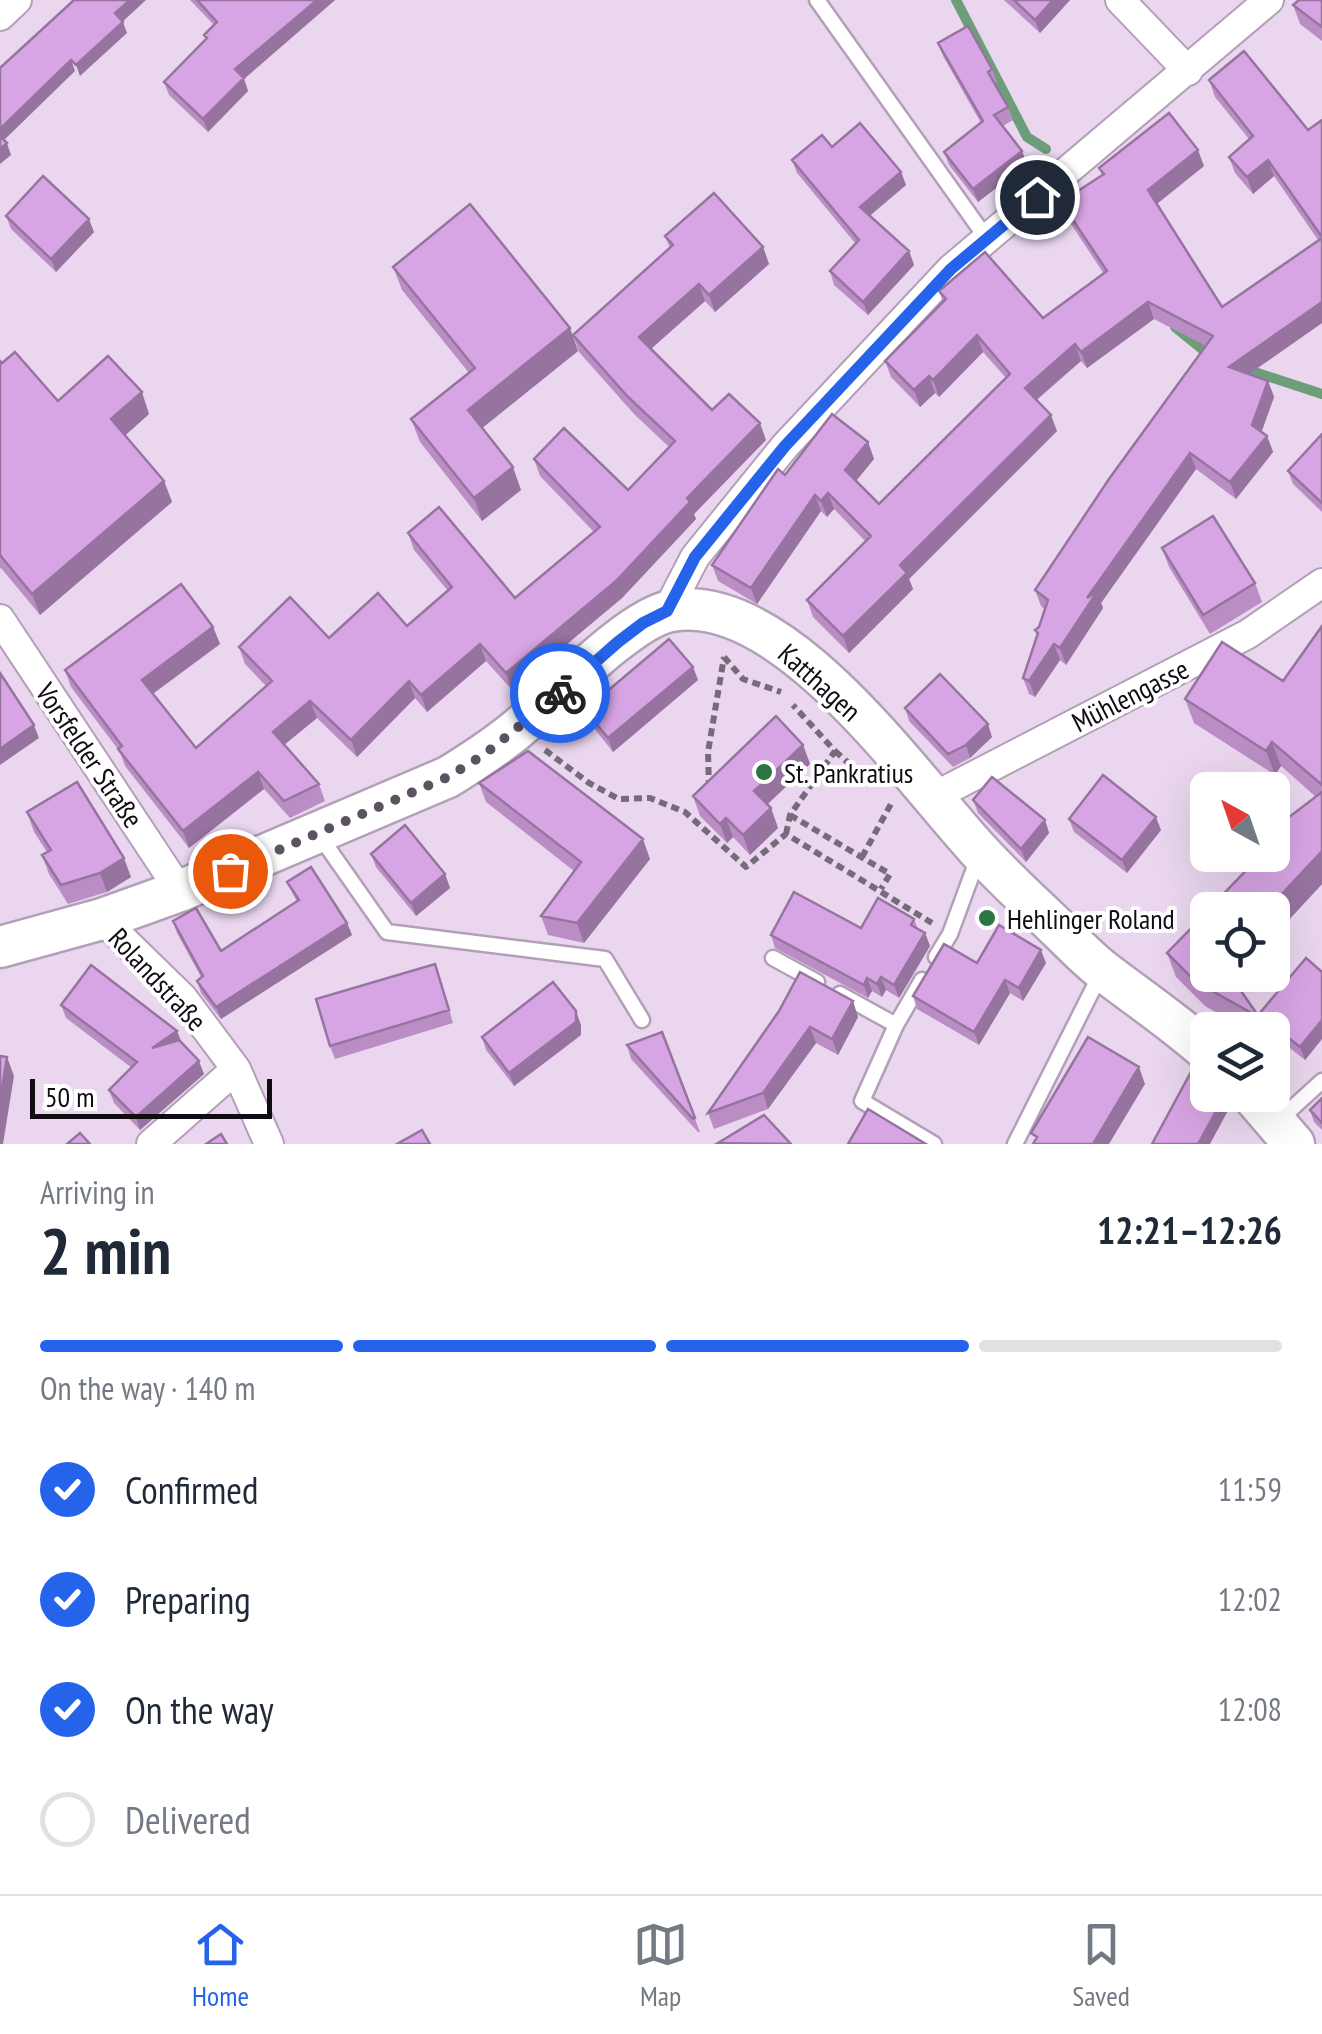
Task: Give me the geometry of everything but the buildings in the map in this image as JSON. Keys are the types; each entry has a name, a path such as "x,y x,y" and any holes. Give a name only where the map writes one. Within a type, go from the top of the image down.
{"main road":[{"name":"Katthagen","path":"667,611 697,608 736,617 763,631 800,660 848,704 980,852 1102,970 1190,1038"},
{"path":"0,947 102,920 180,891 448,777 485,754 643,623 667,611"}],"street":[{"path":"0,16 18,0"},
{"path":"1120,0 1188,71"},
{"path":"667,611 695,557 785,446 951,269 1269,0"},
{"name":"Mühlengasse","path":"933,797 1248,634 1322,583"},
{"name":"Vorsfelder Straße","path":"0,619 180,891"},
{"name":"Rolandstraße","path":"102,920 183,998 236,1070 269,1144"},
{"path":"152,1144 236,1070"}],"lane":[{"path":"817,0 987,239"},
{"path":"319,834 387,932 605,959 642,1020"},
{"path":"934,1144 862,1101 898,1022 950,934 980,852"},
{"path":"773,958 898,1022"},
{"path":"1015,1144 1102,970"},
{"path":"1274,1121 1322,1081"}],"path":[{"path":"685,812 710,788 708,752 724,657 744,679 780,691 835,751 865,777"},
{"path":"539,744 589,783 618,799 650,798 685,812 746,868 786,834 790,815 835,751"},
{"path":"862,857 894,804 880,790"},
{"path":"790,815 890,874 881,889"},
{"path":"786,834 950,934"}],"waterway":[{"path":"956,0 1027,137 1046,149"},
{"path":"1175,327 1212,357"},
{"path":"1242,368 1322,394"}],"way so far":[{"path":"230,871 448,777 520,728 560,693"}],"place":[{"name":"St. Pankratius","path":"764,772"},
{"name":"Hehlinger Roland","path":"987,918"}],"route":[{"path":"560,693 618,642 667,611 695,557 785,446 951,269 1037,197"}]}
